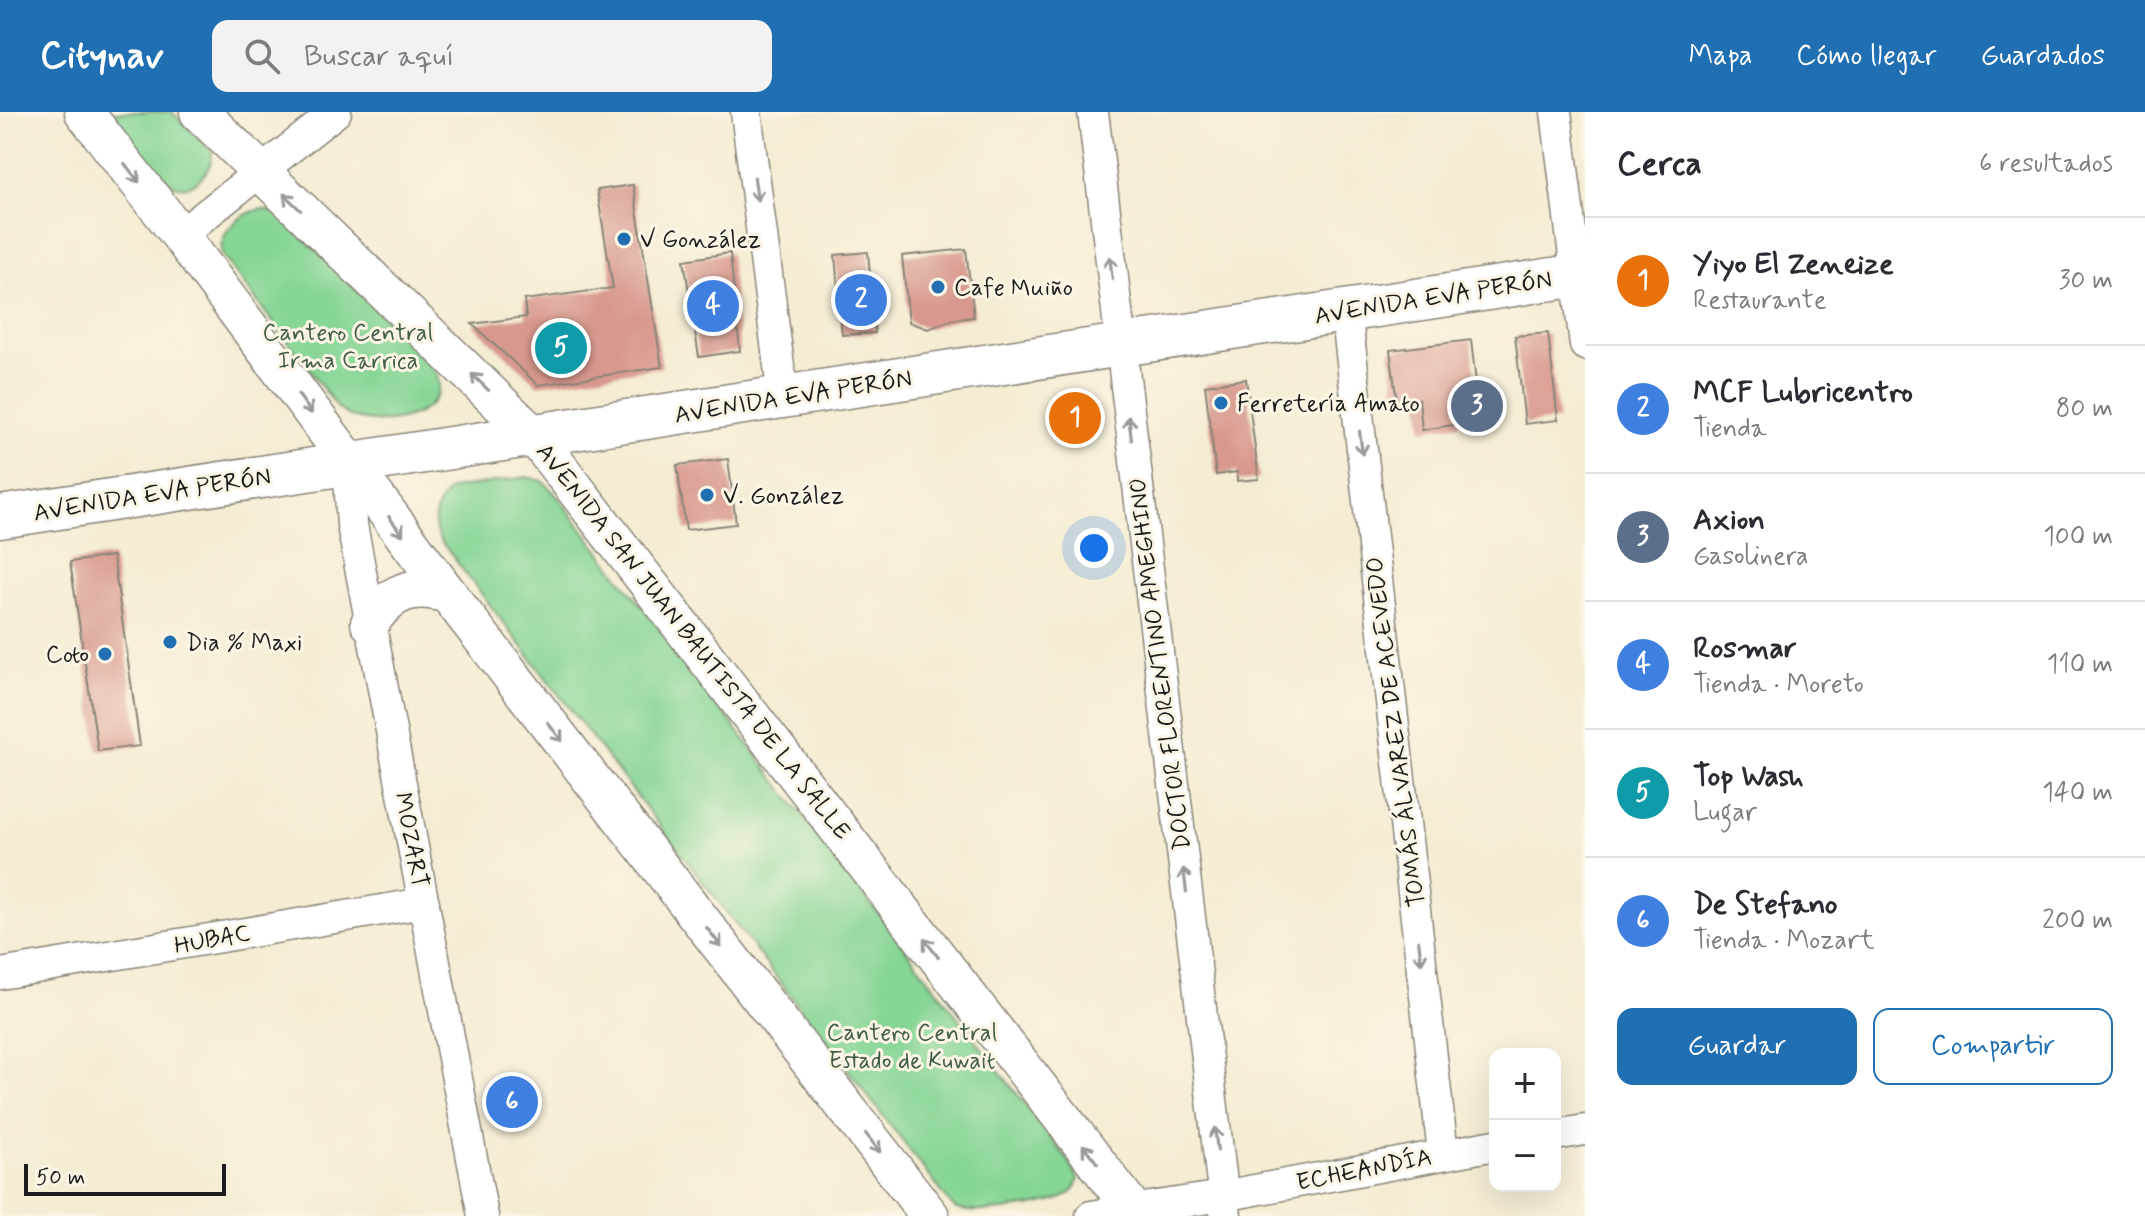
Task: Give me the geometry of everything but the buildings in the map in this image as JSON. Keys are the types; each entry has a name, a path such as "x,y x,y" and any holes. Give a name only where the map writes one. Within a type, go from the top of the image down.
{"main road":[{"name":"AVENIDA EVA PERÓN","path":"0,517 1581,274"}],"street":[{"path":"84,112 180,235 348,464 930,1216"},
{"name":"AVENIDA SAN JUAN BAUTISTA DE LA SALLE","path":"199,112 535,437 1135,1213"},
{"path":"180,235 336,112"},
{"path":"746,112 783,397"},
{"name":"DOCTOR FLORENTINO AMEGHINO","path":"1093,112 1225,1206"},
{"path":"1556,112 1581,274 1585,345"},
{"name":"TOMÁS ÁLVAREZ DE ACEVEDO","path":"1346,310 1443,1153"},
{"name":"MOZART","path":"348,464 352,525 483,1216"},
{"path":"370,623 383,603 402,591 425,587 448,594"},
{"name":"HUBAC","path":"0,974 424,903"},
{"path":"1561,1134 1585,1130"},
{"name":"ECHEANDÍA","path":"1091,1216 1225,1206 1443,1153 1489,1146"}],"green space":[{"path":"110,112 172,112 212,151 208,169 195,183 183,187 171,183 147,163"},
{"name":"Cantero Central Irma Carrica","path":"261,209 278,213 431,364 439,382 436,397 425,409 409,417 370,421 352,417 338,408 222,255 223,238 232,225"},
{"name":"Cantero Central Estado de Kuwait","path":"526,477 543,481 557,496 1070,1163 1078,1179 1070,1193 1045,1203 1011,1209 977,1211 954,1208 440,540 435,526 436,513 451,489"}],"place":[{"name":"V González","path":"624,239"},
{"name":"Cafe Muiño","path":"938,287"},
{"name":"MCF Lubricentro","path":"861,300"},
{"name":"Rosmar","path":"713,306"},
{"name":"Top Wash","path":"561,348"},
{"name":"Ferretería Amato","path":"1221,403"},
{"name":"Axion","path":"1477,406"},
{"name":"Yiyo El Zeneize","path":"1075,418"},
{"name":"V. González","path":"707,495"},
{"name":"Dia % Maxi","path":"170,642"},
{"name":"Coto","path":"105,654"},
{"name":"De Stefano","path":"512,1102"}]}
